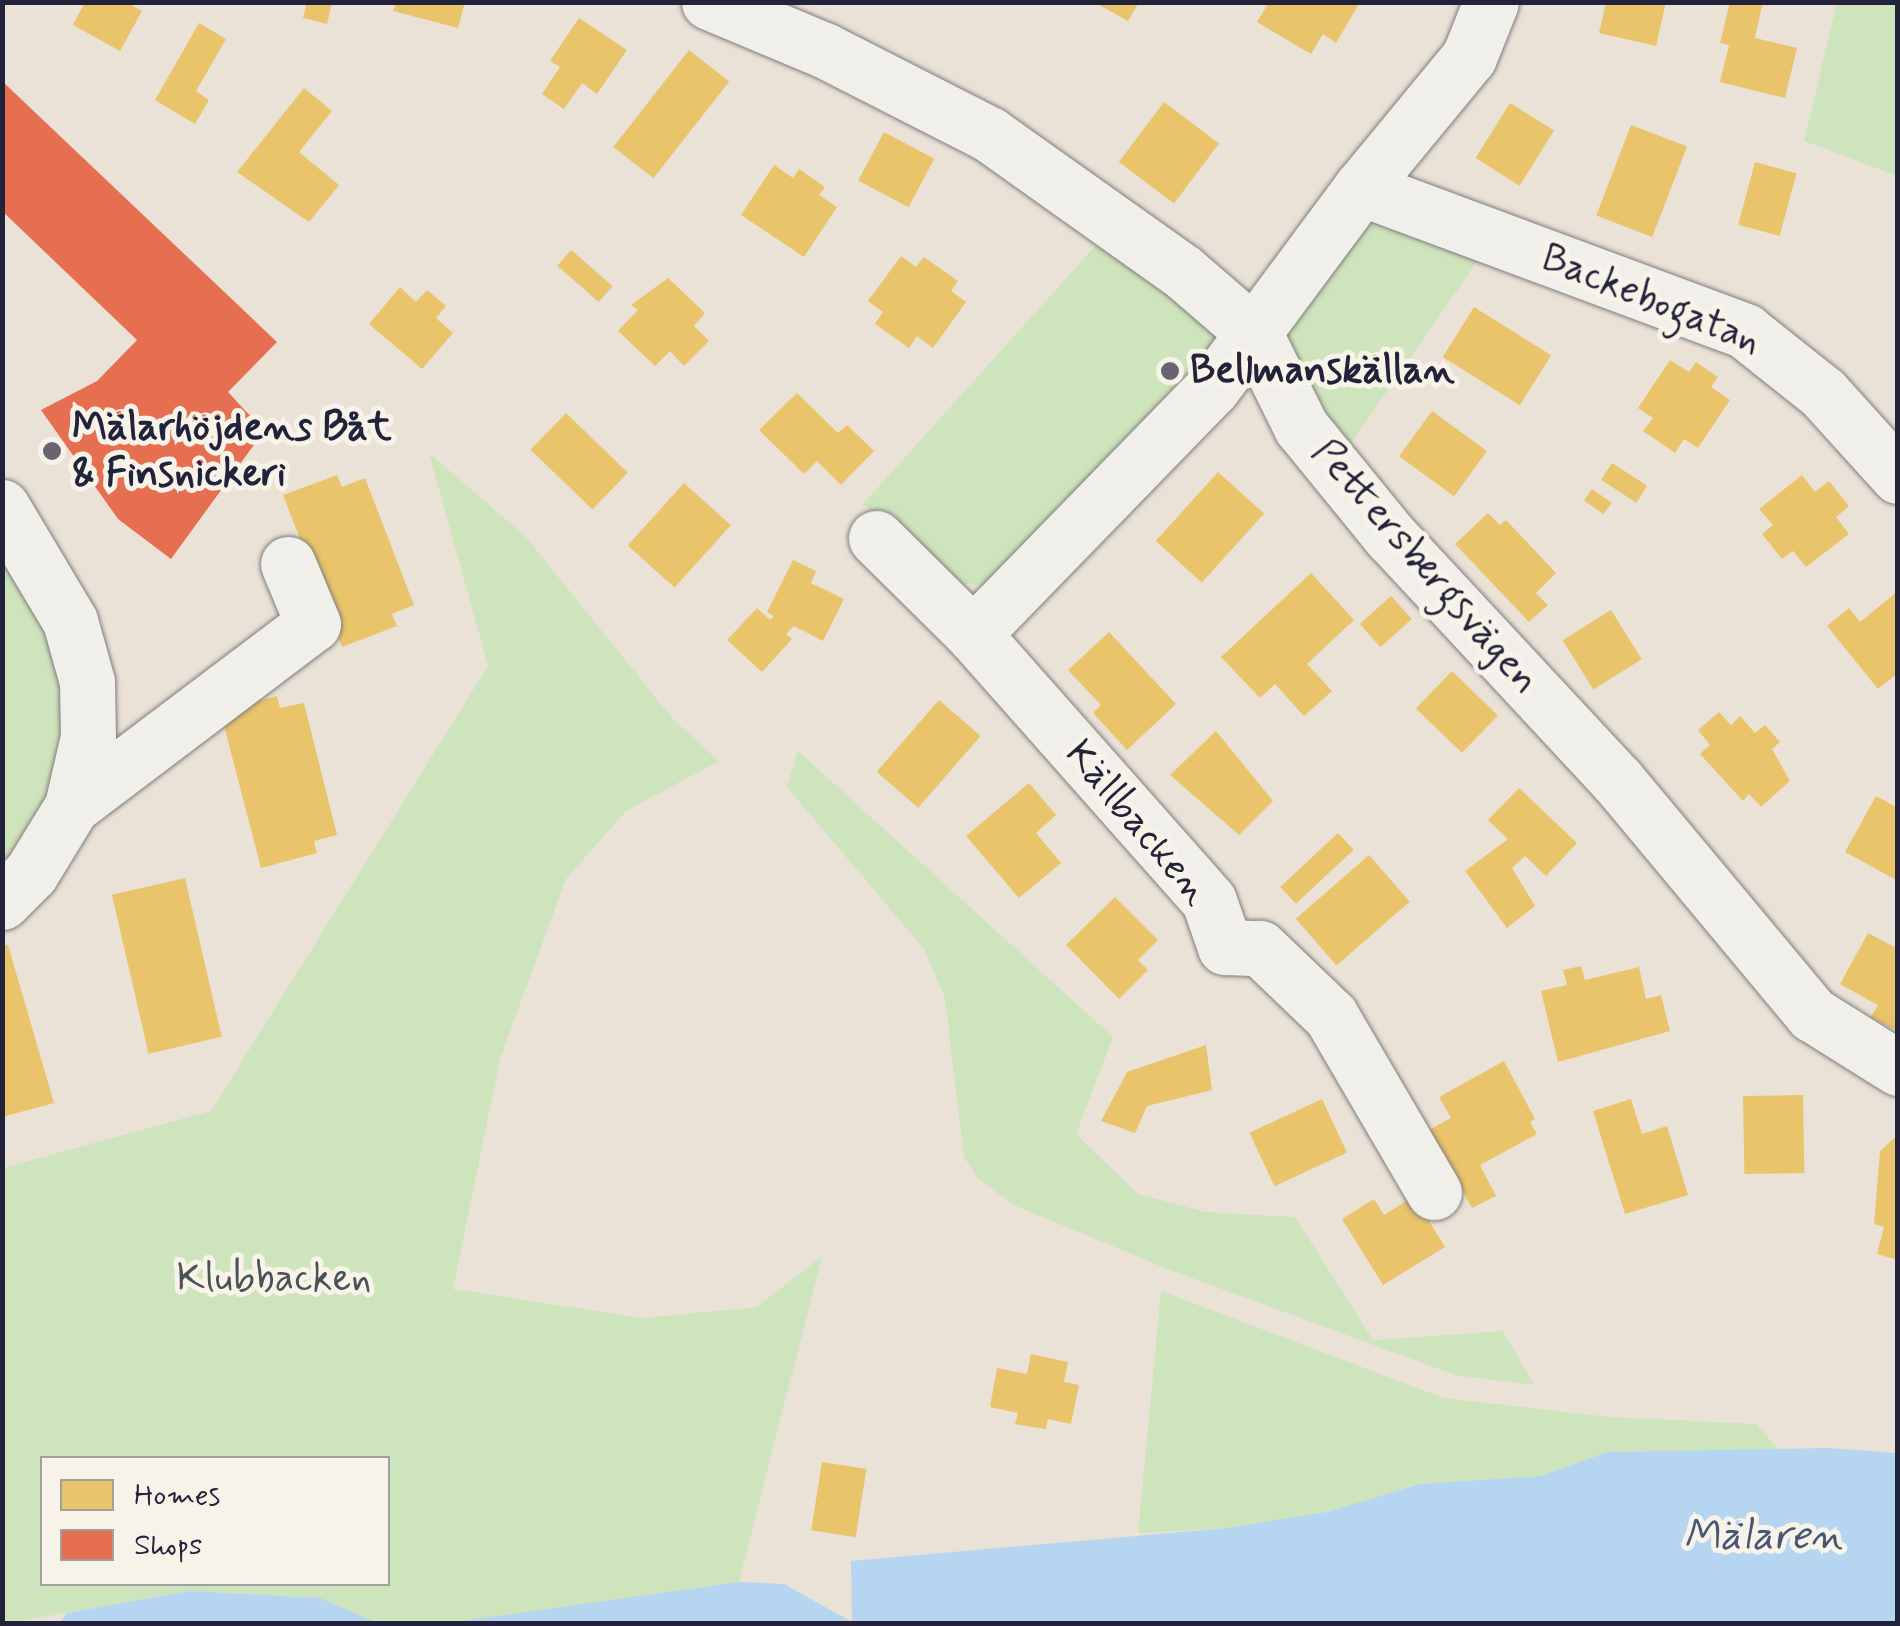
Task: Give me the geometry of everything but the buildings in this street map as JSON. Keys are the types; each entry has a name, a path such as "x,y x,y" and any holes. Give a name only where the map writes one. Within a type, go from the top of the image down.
{"street":[{"name":"Pettersbergsvägen","path":"709,2 840,58 989,134 1152,249 1255,334 1302,427 1390,536 1617,780 1812,1014 1898,1068"},
{"path":"973,634 1176,432 1255,334 1361,188 1469,57 1491,2"},
{"name":"Backebogatan","path":"1361,188 1744,332 1823,393 1898,476"},
{"path":"2,507 57,594 81,652 88,737 72,806 32,873 2,902"},
{"name":"Källbacken","path":"876,538 973,634 1209,901 1224,946 1260,948 1331,1016 1434,1192"},
{"path":"72,806 313,624 288,564"}],"green space":[{"path":"1837,3 1897,3 1897,176 1804,141"},
{"path":"1374,219 1483,253 1344,453 1278,343"},
{"path":"1107,233 1212,319 1217,341 986,586 948,582 863,504"},
{"name":"Klubbacken","path":"429,453 526,537 673,719 719,761 626,811 566,879 500,1059 453,1289 643,1318 757,1307 822,1256 739,1582 448,1624 378,1623 319,1598 190,1591 3,1624 3,1168 211,1111 488,666"},
{"path":"2,552 67,663 60,763 44,801 3,863"},
{"path":"798,751 1113,1037 1076,1134 1138,1194 1205,1212 1295,1217 1373,1340 1503,1331 1534,1385 1455,1375 1170,1270 1016,1206 978,1179 964,1157 945,998 924,949 787,787"},
{"path":"1161,1291 1444,1398 1610,1417 1756,1424 1779,1450 1608,1452 1540,1476 1420,1484 1328,1512 1227,1528 1138,1533"}],"water":[{"name":"Mälaren","path":"1827,1448 1897,1453 1897,1623 448,1623 739,1582 784,1584 852,1622 851,1561 1227,1528 1327,1512 1420,1484 1540,1476 1608,1452"},
{"path":"189,1591 320,1598 378,1623 59,1623 67,1613"}],"place":[{"name":"Bellmanskällan","path":"1170,371"},
{"name":"Mälarhöjdens Båt & Finsnickeri","path":"52,451"}]}
